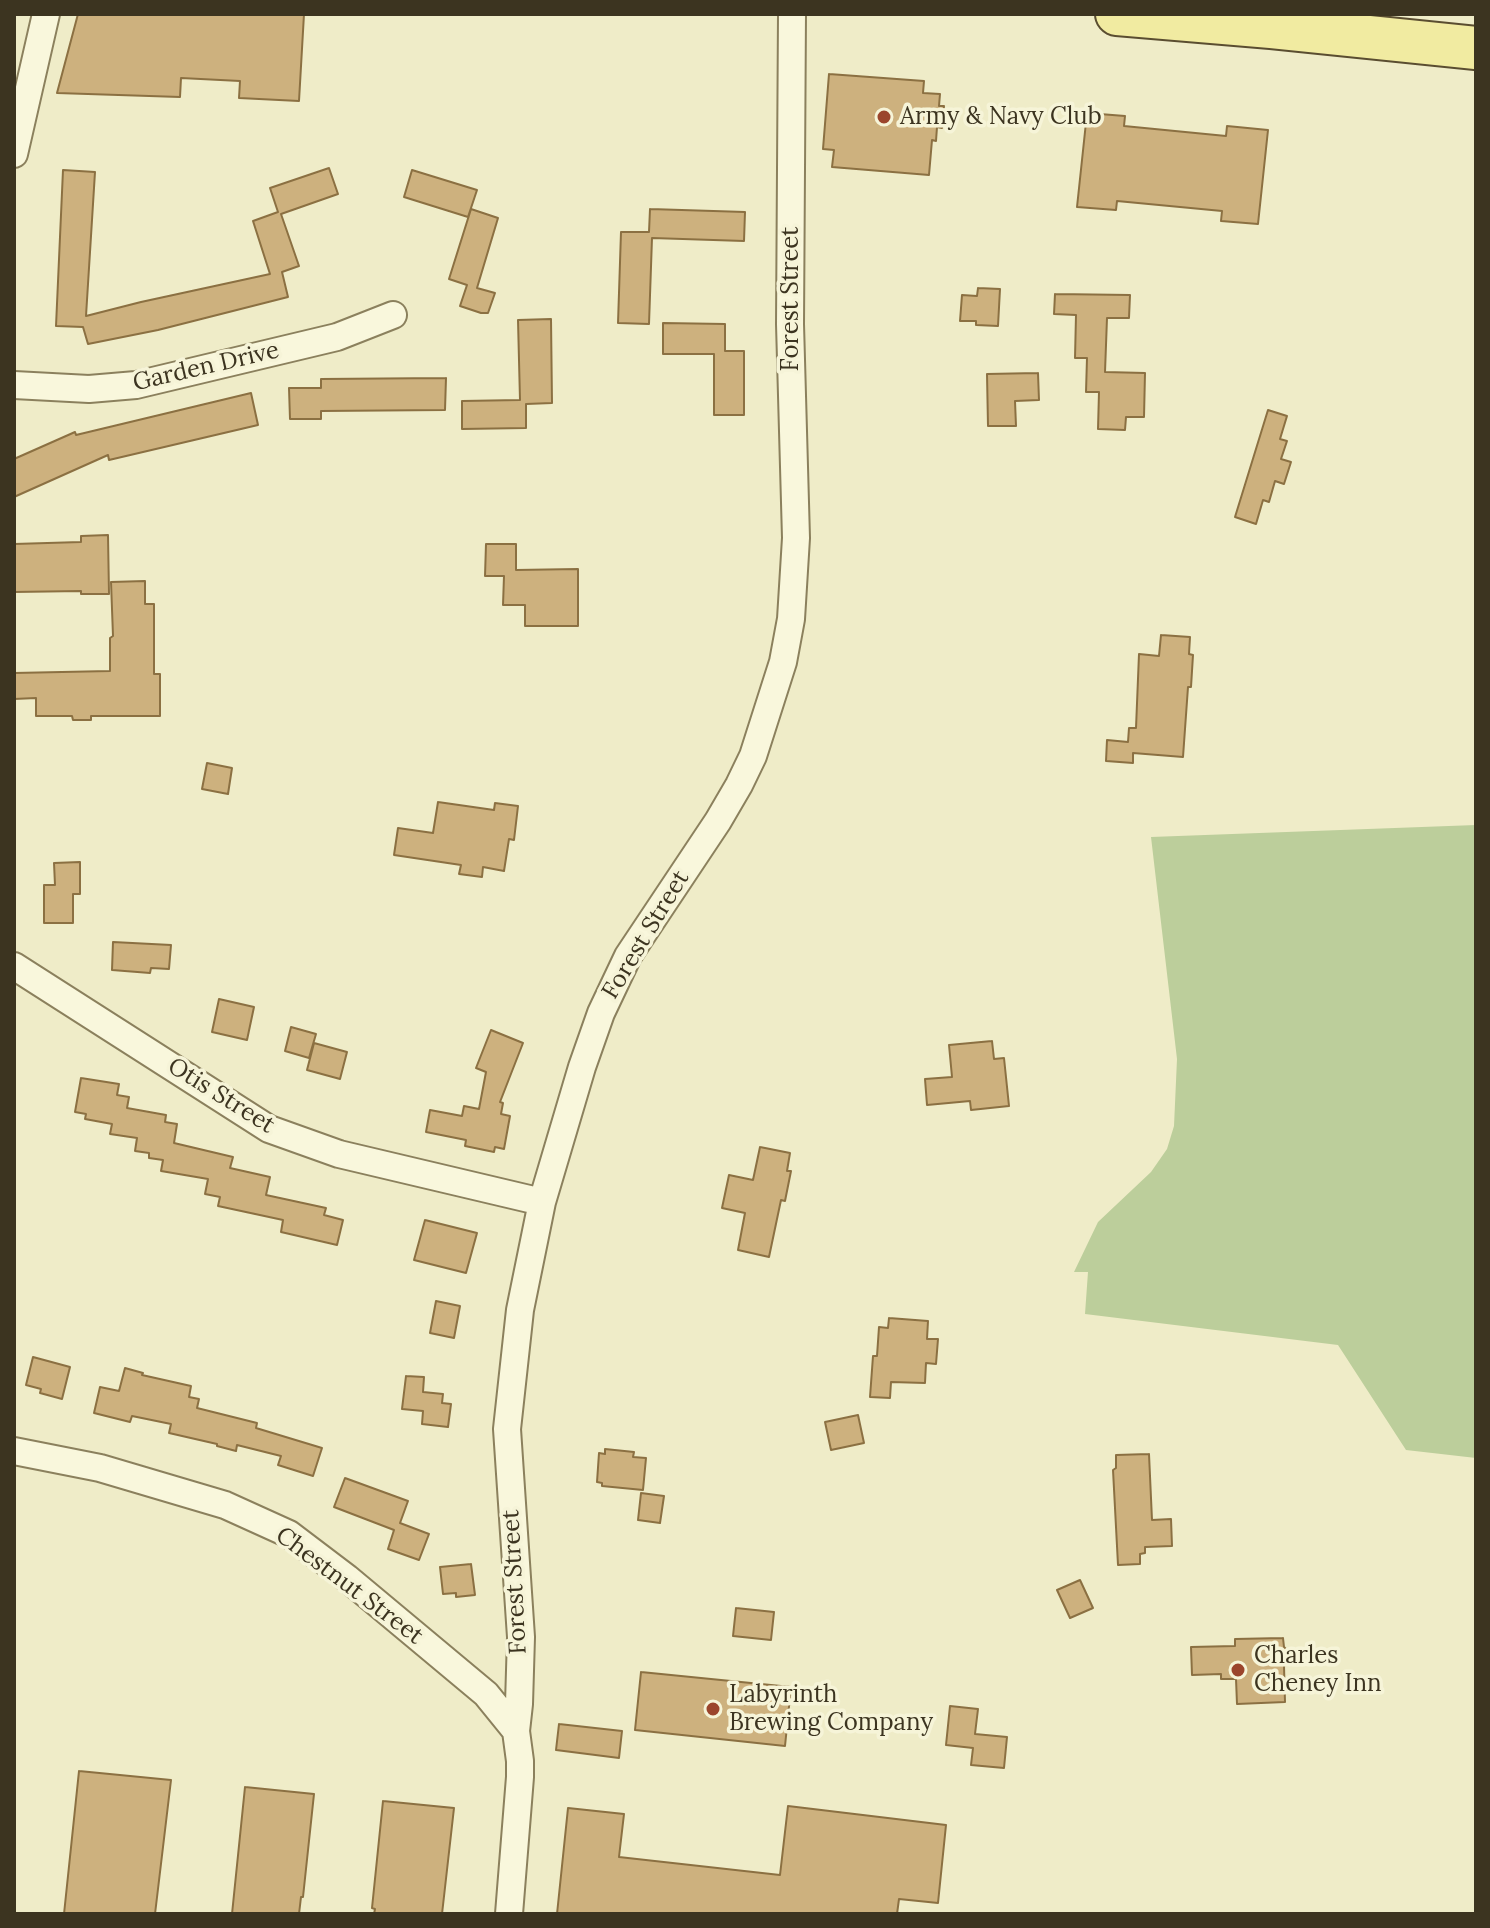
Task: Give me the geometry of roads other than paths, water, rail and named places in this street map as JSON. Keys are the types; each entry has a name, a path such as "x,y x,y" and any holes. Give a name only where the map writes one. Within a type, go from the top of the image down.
{"main road":[{"path":"1117,14 1218,18 1476,48"}],"street":[{"path":"14,154 46,14"},
{"name":"Forest Street","path":"509,1914 520,1777 516,1731 521,1637 507,1429 520,1310 542,1202 601,1013 628,956 718,821 753,756 783,662 791,619 796,538 790,324 792,14"},
{"name":"Garden Drive","path":"14,385 89,389 136,385 337,337 393,315"},
{"name":"Otis Street","path":"14,966 269,1129 339,1154 542,1202"},
{"name":"Chestnut Street","path":"14,1451 100,1468 225,1505 289,1534 347,1578 486,1694 516,1731"}],"place":[{"name":"Army & Navy Club","path":"884,117"},
{"name":"Charles Cheney Inn","path":"1238,1670"},
{"name":"Labyrinth Brewing Company","path":"713,1709"}]}
